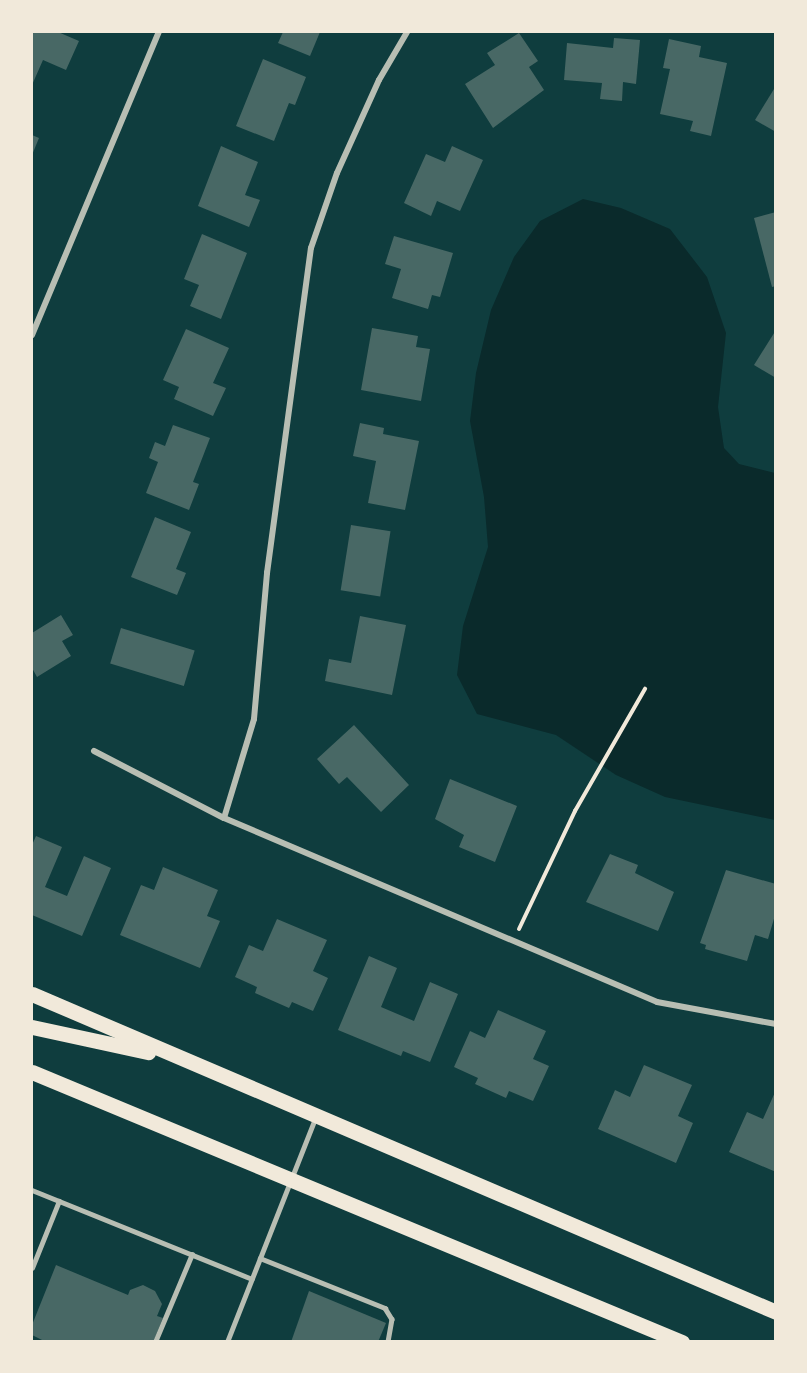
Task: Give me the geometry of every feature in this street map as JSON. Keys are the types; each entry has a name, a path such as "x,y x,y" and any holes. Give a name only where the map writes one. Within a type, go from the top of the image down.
{"main road":[{"path":"32,994 171,1056 776,1312"},
{"path":"32,1027 72,1038 171,1056"},
{"path":"32,1072 682,1341"}],"street":[{"path":"32,335 159,32"},
{"path":"224,818 254,719 267,573 311,248 341,163 379,80 408,32"},
{"path":"94,751 224,818 657,1002 776,1024"}],"lane":[{"path":"227,1341 316,1116"},
{"path":"32,1190 252,1279"},
{"path":"32,1268 59,1201"},
{"path":"155,1341 192,1254"},
{"path":"260,1258 385,1308 392,1319 388,1341"}],"path":[{"path":"513,940 575,811 645,689"}],"water":[{"path":"583,199 621,208 670,229 707,277 726,333 718,407 724,448 739,464 775,473 775,820 665,797 616,775 556,735 477,714 457,675 463,626 488,547 484,497 470,421 476,373 491,310 514,257 540,221"}],"building":[{"path":"32,32 58,32 79,41 66,70 43,60 32,85"},
{"path":"283,32 320,32 310,56 278,43"},
{"path":"519,33 538,61 529,67 544,90 493,128 465,84 495,65 487,53"},
{"path":"614,38 640,40 636,84 623,82 622,101 600,99 602,83 564,80 567,43 613,48"},
{"path":"669,39 701,46 699,57 727,63 711,136 690,131 693,121 660,114 670,69 663,68"},
{"path":"263,59 306,77 295,105 289,103 274,141 236,126"},
{"path":"774,89 776,90 776,132 755,120"},
{"path":"32,135 39,138 32,155"},
{"path":"221,146 258,162 245,195 260,200 249,227 198,206"},
{"path":"452,146 483,160 460,211 437,201 431,216 404,203 426,154 445,162"},
{"path":"776,212 776,286 772,287 754,218"},
{"path":"202,234 247,253 221,319 190,306 199,285 184,279"},
{"path":"394,236 453,253 440,297 432,295 428,309 392,298 401,269 385,264"},
{"path":"372,328 418,336 416,347 430,349 421,401 361,390"},
{"path":"186,329 229,348 213,383 226,388 213,416 174,399 179,387 163,380"},
{"path":"776,330 776,378 754,365"},
{"path":"360,423 384,428 383,434 419,441 405,510 368,503 376,461 353,456"},
{"path":"173,425 210,438 193,482 199,484 189,510 146,493 158,462 149,458 155,442 165,446"},
{"path":"155,517 191,532 176,569 186,573 177,595 131,577"},
{"path":"351,525 391,531 380,596 341,590"},
{"path":"61,615 73,635 62,641 71,656 37,677 32,668 32,633"},
{"path":"360,616 406,625 392,695 325,681 329,659 351,663"},
{"path":"121,628 195,651 184,686 110,663"},
{"path":"354,725 409,785 381,812 347,777 339,784 317,759"},
{"path":"450,779 517,806 495,862 459,847 464,835 435,819"},
{"path":"36,836 62,847 45,887 67,896 84,856 111,868 82,936 32,915 32,845"},
{"path":"610,854 638,865 635,873 674,892 658,931 586,902"},
{"path":"163,867 218,890 207,916 220,921 200,968 120,935 141,885 154,890"},
{"path":"726,870 776,884 776,912 768,939 755,935 747,961 705,949 706,945 700,943"},
{"path":"277,919 327,940 313,971 328,978 313,1011 292,1002 289,1008 255,993 257,987 235,977 249,945 263,951"},
{"path":"369,956 397,968 381,1007 414,1021 430,982 458,994 430,1062 403,1051 401,1056 338,1030"},
{"path":"498,1010 546,1031 533,1059 549,1066 533,1101 509,1091 506,1098 475,1084 478,1078 454,1067 470,1031 485,1038"},
{"path":"644,1065 692,1085 678,1116 693,1123 676,1163 598,1129 615,1090 630,1097"},
{"path":"776,1090 776,1172 729,1152 747,1112 763,1119"},
{"path":"56,1265 128,1295 130,1290 143,1285 155,1291 162,1304 157,1316 163,1318 154,1340 46,1342 32,1335 32,1325"},
{"path":"309,1291 386,1323 378,1342 291,1342"}]}
